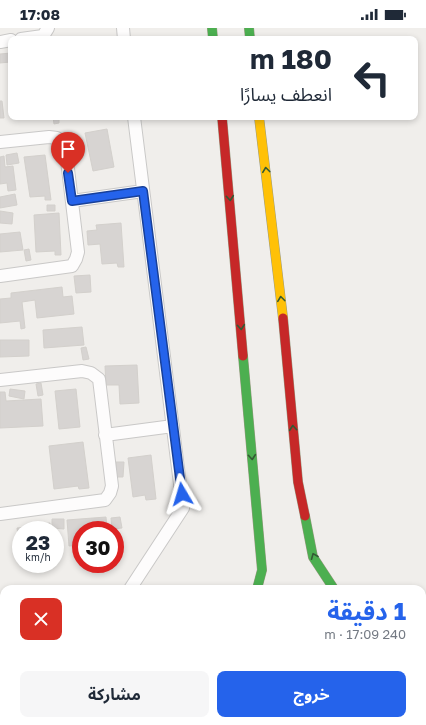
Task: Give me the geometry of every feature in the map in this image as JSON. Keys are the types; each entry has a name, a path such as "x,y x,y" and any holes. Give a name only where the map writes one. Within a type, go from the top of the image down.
{"street":[{"path":"133,585 183,508 134,120"},
{"path":"222,120 262,570 258,585"},
{"path":"259,120 282,307 298,482 313,557 331,585"},
{"path":"0,142 48,137 57,138 65,144 78,252 72,266 0,276"},
{"path":"72,201 143,191"},
{"path":"0,380 82,371 91,373 99,379 112,486 110,493 105,500 0,514"},
{"path":"105,435 173,426"}],"building":[{"path":"8,53 8,62 0,63 0,54"},
{"path":"0,101 2,101 4,118 0,118"},
{"path":"53,120 59,120 59,123 54,124"},
{"path":"107,129 114,167 93,171 85,133"},
{"path":"17,153 19,163 7,165 6,155"},
{"path":"45,155 51,200 45,200 45,196 30,197 24,157"},
{"path":"4,156 5,167 13,166 16,190 8,191 7,183 0,184 0,157"},
{"path":"15,194 17,205 0,208 0,197"},
{"path":"47,205 55,205 55,211 47,211"},
{"path":"0,211 13,213 12,224 0,223"},
{"path":"59,213 61,255 55,255 55,251 36,252 34,215"},
{"path":"121,223 124,267 118,267 117,263 102,264 100,244 88,245 87,231 97,230 96,225"},
{"path":"20,232 23,250 0,252 0,234"},
{"path":"29,249 31,260 26,261 24,250"},
{"path":"90,275 91,292 76,293 74,276"},
{"path":"62,287 63,297 72,296 74,314 37,318 35,300 22,302 25,328 21,329 20,321 0,323 0,299 11,298 11,293"},
{"path":"82,327 84,345 44,348 43,330"},
{"path":"0,340 29,340 29,356 0,357"},
{"path":"86,347 89,359 83,360 81,348"},
{"path":"137,365 139,403 120,404 119,385 106,385 105,366"},
{"path":"41,383 43,395 38,396 36,384"},
{"path":"10,389 25,391 24,399 9,396"},
{"path":"76,389 80,427 59,429 55,391"},
{"path":"0,392 5,392 6,401 41,399 43,426 0,428"},
{"path":"83,442 89,488 79,489 78,486 54,489 49,446"},
{"path":"151,455 156,499 146,500 145,495 133,497 128,458"},
{"path":"116,462 124,462 123,477 116,477"},
{"path":"106,517 106,521 72,521 72,546 69,546 67,520"},
{"path":"120,517 121,521 111,521 111,518"},
{"path":"52,519 64,519 64,521 52,521"}],"traffic: fast":[{"path":"212,28 213,36"},
{"path":"249,28 250,36"},
{"path":"243,356 262,570 258,585"},
{"path":"305,516 313,557 331,585"}],"traffic: slow":[{"path":"259,120 283,318"}],"traffic: jam":[{"path":"222,120 243,356"},
{"path":"283,318 298,482 305,516"}],"route":[{"path":"68,173 72,201 143,191 182,494"}]}
